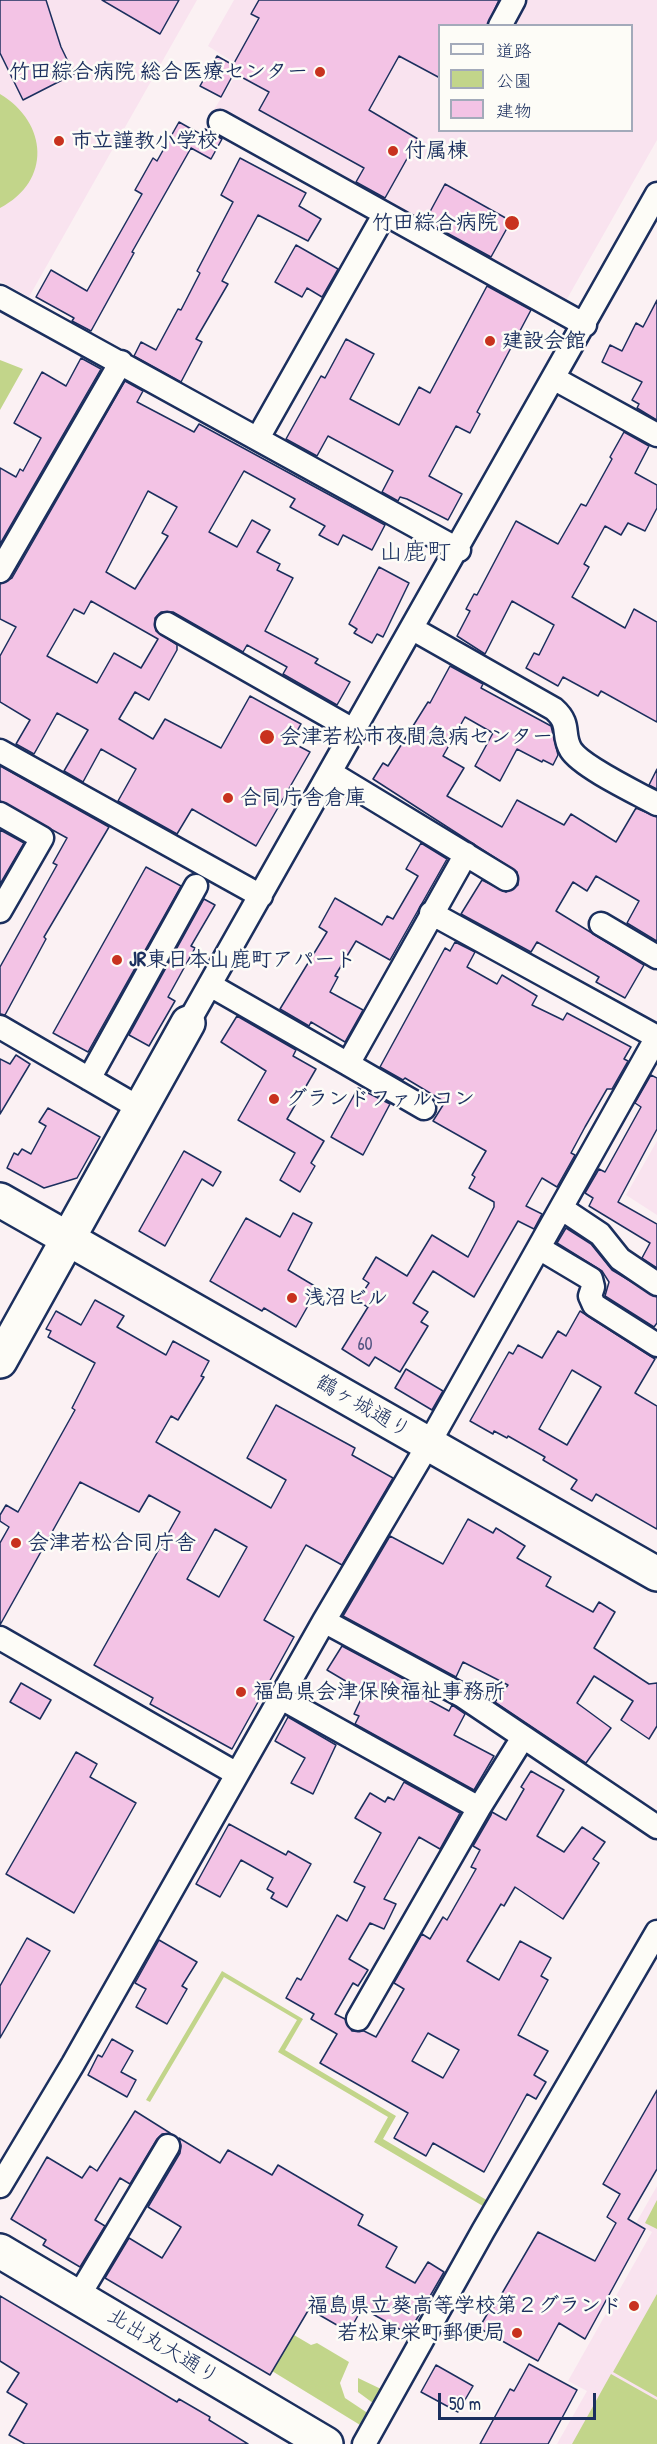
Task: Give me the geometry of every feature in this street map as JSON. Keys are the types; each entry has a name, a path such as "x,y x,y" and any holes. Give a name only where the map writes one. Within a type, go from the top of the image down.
{"main road":[{"path":"0,1361 188,1023"},
{"name":"鶴ヶ城通り","path":"0,1200 657,1574"},
{"name":"北出丸大通り","path":"0,2251 326,2444"}],"street":[{"path":"501,24 514,0"},
{"path":"220,122 585,325"},
{"path":"188,1023 459,550 657,194"},
{"path":"258,438 384,215"},
{"path":"0,297 459,550"},
{"path":"0,571 121,362"},
{"path":"555,379 657,435"},
{"path":"167,624 355,731"},
{"path":"413,629 554,709 565,720 567,741 578,758 657,804"},
{"path":"0,751 261,896"},
{"path":"331,773 506,879"},
{"path":"0,814 42,838 0,911"},
{"path":"348,1064 431,913 466,855"},
{"path":"89,1079 196,886"},
{"path":"0,2186 74,2064 324,1621 428,1445 657,1037 431,913"},
{"path":"601,924 657,957"},
{"path":"210,985 424,1108"},
{"path":"0,1027 141,1109"},
{"path":"561,1208 600,1234 620,1259 657,1284"},
{"path":"539,1248 593,1282 590,1301 594,1305 657,1345"},
{"path":"324,1621 461,1695 522,1739 657,1827"},
{"path":"0,1638 237,1774"},
{"path":"281,1698 479,1808"},
{"path":"358,2019 479,1808 522,1739"},
{"path":"364,2444 483,2231 657,1932"},
{"path":"78,2296 168,2146"}],"shaded area":[{"name":"市立謹教小学校","path":"0,0 197,0 29,297 0,281"},
{"name":"竹田綜合病院","path":"234,0 657,0 657,140 563,306 213,111 241,67 208,46"},
{"path":"657,1141 657,1215 626,1195"},
{"name":"福島県立葵高等学校第２グランド","path":"657,2186 657,2444 557,2444 587,2391 568,2381 652,2232 636,2223"}],"green space":[{"path":"0,94 16,106 28,120 35,136 38,152 36,168 29,183 17,197 0,208"},
{"path":"0,360 23,369 0,410"},
{"path":"222,1971 303,2019 285,2050 396,2116 383,2139 495,2205 488,2209 374,2142 388,2117 278,2052 297,2020 224,1977 150,2102 146,2100"},
{"path":"657,2200 657,2229 645,2223"},
{"path":"464,2249 377,2406 358,2392 358,2378 381,2389"},
{"path":"657,2294 657,2397 613,2372"},
{"path":"294,2335 311,2345 317,2343 349,2362 340,2383 345,2398 372,2416 365,2428 272,2371"},
{"path":"611,2374 657,2400 657,2444 572,2444"}],"building":[{"path":"0,0 46,0 61,47 74,74 23,100 0,53"},
{"path":"102,0 179,0 160,34"},
{"name":"竹田綜合病院 総合医療センター","path":"259,0 499,0 488,24 438,24 438,77 399,56 369,110 418,139 385,198 356,182 364,168 259,110 269,92 234,73 221,97 200,86 217,56 233,65 259,18 251,14"},
{"path":"179,122 202,135 205,129 222,139 211,159 191,148 132,252 134,253 91,331 72,321 74,318 36,297 51,270 87,291 142,194 135,190 153,158 157,161"},
{"path":"240,158 306,193 299,206 321,219 308,241 258,215 222,281 228,284 196,339 202,342 181,382 134,356 141,342 156,350 178,309 181,310 200,273 197,271 233,202 221,195"},
{"path":"445,184 511,221 491,257 425,221"},
{"path":"296,245 338,269 322,297 307,288 302,297 275,282"},
{"path":"487,286 531,310 477,412 480,414 470,433 456,426 429,476 462,494 448,520 407,499 400,497 398,501 382,492 393,471 328,436 317,456 286,439 321,376 325,378 346,339 374,354 350,399 399,425 419,387 430,393"},
{"path":"657,300 657,420 637,408 639,404 632,400 642,382 602,362 610,345 622,351 636,323 643,327"},
{"path":"81,358 101,369 0,544 0,468 16,477 20,469 23,471 41,438 14,423 42,372 66,386"},
{"path":"125,381 143,391 137,402 194,432 199,424 385,525 372,550 343,535 338,545 319,535 325,526 290,507 295,499 244,471 209,532 237,547 252,520 270,530 257,552 280,564 277,570 293,578 265,631 318,659 315,663 350,682 337,705 283,674 287,667 247,645 243,652 173,612 161,612 155,618 156,631 177,645 177,650 149,700 135,692 119,719 153,739 165,719 221,748 250,696 301,724 291,742 310,752 256,846 192,809 177,834 118,801 136,769 101,749 83,782 64,771 88,730 57,713 34,754 16,744 30,720 0,702 0,656 16,627 0,619 0,584 12,578","holes":["148,491 177,507 162,533 168,536 135,589 106,572","91,601 158,639 141,668 114,653 97,683 47,656 74,609 84,614"]},
{"path":"624,432 649,446 635,473 657,485 657,508 645,531 628,523 621,535 605,526 584,564 589,567 572,597 625,628 634,609 657,622 657,722 601,691 598,696 563,677 558,686 526,668 534,653 539,655 554,625 512,601 485,654 457,636 470,611 466,609 474,594 477,595 516,521 558,544 581,504 586,506"},
{"path":"379,567 409,583 383,637 377,634 372,643 354,633 357,629 349,624"},
{"path":"450,666 483,684 481,688 551,726 558,755 553,765 517,749 500,781 475,766 493,733 465,717 443,756 464,768 447,796 502,827 517,800 564,825 571,814 616,842 636,808 657,817 657,941 627,923 639,901 596,876 587,891 573,882 556,911 644,965 625,998 596,982 599,977 537,942 531,952 461,914 482,880 506,892 518,885 517,872 373,779 383,763 388,766 428,702 430,703"},
{"path":"0,766 109,827 44,937 46,939 5,1015 0,1014 0,967 57,865 53,863 67,838 0,801"},
{"path":"657,769 657,789 649,785"},
{"path":"0,830 24,843 0,884"},
{"path":"421,843 447,859 390,960 356,941 335,976 338,977 330,992 363,1010 345,1042 311,1022 309,1026 280,1009 327,932 319,927 335,898 382,925 387,916 393,919 418,876 406,869"},
{"name":"JR東日本山鹿町アパート","path":"146,867 181,886 88,1052 53,1033"},
{"path":"204,899 215,905 191,946 195,948 168,997 175,1001 149,1046 129,1035"},
{"path":"455,942 475,952 467,967 497,984 502,975 537,996 532,1005 563,1020 567,1013 631,1047 624,1059 628,1061 612,1089 607,1089 585,1127 571,1153 575,1155 557,1187 542,1178 526,1206 542,1214 534,1229 518,1221 474,1297 433,1271 413,1303 428,1312 421,1322 428,1326 400,1372 375,1357 369,1366 342,1349 368,1307 357,1301 369,1283 363,1279 376,1257 407,1276 432,1235 468,1257 494,1207 494,1202 469,1188 475,1177 472,1175 486,1151 433,1121 445,1102 405,1078 403,1080 380,1067 445,948 450,951"},
{"path":"237,1016 296,1050 293,1056 316,1069 287,1119 324,1141 311,1163 315,1166 300,1192 280,1180 295,1153 238,1120 266,1071 221,1042"},
{"path":"16,1055 30,1064 0,1114 0,1059 10,1064"},
{"path":"651,1075 657,1078 657,1129 618,1202 657,1224 657,1268 642,1258 650,1243 589,1206 593,1198 585,1193 599,1169 605,1172 641,1107 635,1103"},
{"path":"358,1088 390,1104 363,1155 331,1137"},
{"path":"48,1108 100,1137 77,1178 44,1188 7,1168 14,1153 18,1155 22,1149 31,1154 46,1126 39,1122"},
{"path":"184,1151 221,1172 213,1186 202,1179 165,1246 139,1231"},
{"path":"293,1213 312,1223 288,1270 318,1288 296,1327 264,1308 262,1311 210,1281 246,1218 280,1237"},
{"path":"566,1228 591,1244 612,1270 657,1297 657,1323 654,1327 605,1296 609,1282 602,1271 557,1243"},
{"path":"95,1300 124,1316 117,1327 166,1355 173,1341 209,1361 201,1376 204,1377 178,1420 171,1416 156,1442 271,1508 286,1480 247,1458 276,1405 355,1448 352,1455 393,1478 342,1565 306,1545 264,1620 294,1637 232,1749 150,1704 153,1698 94,1665 180,1512 149,1495 139,1512 80,1482 0,1625 0,1543 9,1527 0,1521 0,1515 6,1505 18,1512 75,1410 72,1408 95,1363 48,1337 51,1331 46,1329 56,1311 81,1325","holes":["215,1529 247,1547 219,1597 187,1579"]},
{"path":"580,1311 655,1359 635,1393 657,1406 657,1529 596,1494 592,1501 571,1489 577,1480 543,1460 545,1457 508,1436 507,1438 494,1431 493,1434 470,1421 509,1352 513,1354 518,1345 542,1358 558,1331 566,1336","holes":["572,1370 601,1387 567,1445 539,1429"]},
{"path":"406,1369 443,1391 432,1410 395,1388"},
{"path":"468,1519 493,1533 496,1528 525,1546 517,1558 551,1577 546,1586 593,1612 599,1602 615,1612 594,1648 649,1684 657,1683 657,1726 649,1739 621,1720 633,1701 594,1676 577,1703 611,1728 586,1763 495,1702 508,1685 463,1662 456,1677 343,1616 390,1536 443,1564"},
{"path":"342,1646 417,1686 414,1692 449,1711 452,1705 465,1714 454,1735 494,1756 474,1790 355,1724 359,1716 354,1714 362,1697 356,1694 359,1689 327,1670"},
{"path":"21,1683 51,1700 40,1719 10,1702"},
{"path":"288,1717 336,1745 313,1794 291,1783 305,1758 275,1741"},
{"path":"76,1752 97,1764 90,1777 136,1803 74,1913 6,1874"},
{"path":"531,1771 564,1790 537,1836 564,1852 582,1827 605,1842 593,1859 599,1863 563,1919 515,1887 504,1906 501,1904 467,1961 499,1980 520,1941 551,1958 541,1976 548,1980 518,2035 548,2051 534,2075 546,2082 536,2099 527,2094 484,2172 433,2143 426,2156 394,2138 408,2113 320,2063 337,2034 311,2019 314,2014 286,1998 297,1978 301,1980 337,1915 347,1921 365,1887 354,1882 381,1833 355,1818 370,1793 385,1802 388,1797 394,1800 404,1782 460,1813 440,1849 419,1837 384,1899 396,1904 384,1929 370,1923 349,1959 368,1970 358,1986 353,1983 335,2014 345,2019 352,2031 364,2031 376,2037 404,1989 394,1983 422,1934 430,1939 443,1917 447,1920 476,1869 471,1867 480,1850 473,1846 492,1812 506,1820 524,1789 521,1787","holes":["428,2033 459,2050 443,2078 412,2061"]},
{"path":"229,1824 286,1855 288,1851 311,1864 287,1907 271,1898 274,1893 267,1889 273,1878 241,1860 220,1897 196,1884"},
{"path":"27,1938 50,1951 0,2038 0,1986"},
{"path":"159,1940 197,1962 182,1986 187,1989 167,2024 136,2007 146,1989 135,1983"},
{"path":"112,2039 133,2051 121,2072 136,2080 127,2097 88,2075 98,2055 102,2057"},
{"path":"657,2090 657,2169 628,2219 645,2229 585,2339 559,2323 538,2361 479,2328 538,2232 595,2261 616,2223 607,2217 620,2194 603,2184"},
{"path":"135,2111 170,2133 162,2134 157,2139 130,2184 120,2178 95,2220 105,2226 80,2267 43,2245 46,2240 11,2219 47,2157 82,2178 90,2166 97,2171"},
{"path":"179,2138 220,2163 228,2150 272,2175 278,2165 363,2215 358,2225 397,2247 386,2267 415,2283 428,2262 444,2272 408,2334 362,2308 349,2332 309,2309 270,2375 105,2278 129,2238 162,2258 181,2227 148,2207 180,2153"},
{"path":"0,2296 177,2402 179,2399 210,2417 209,2420 248,2444 25,2444 9,2435 27,2404 7,2392 19,2373 0,2361"},
{"path":"529,2364 577,2390 548,2444 480,2444 510,2389 514,2391"},
{"path":"436,2365 473,2386 458,2412 421,2392"}],"place":[{"name":"竹田綜合病院 総合医療センター","path":"320,72"},
{"name":"市立謹教小学校","path":"59,141"},
{"name":"付属棟","path":"393,151"},
{"name":"竹田綜合病院","path":"512,223"},
{"name":"建設会館","path":"490,341"},
{"name":"会津若松市夜間急病センター","path":"267,737"},
{"name":"合同庁舎倉庫","path":"228,798"},
{"name":"JR東日本山鹿町アパート","path":"117,960"},
{"name":"グランドファルコン","path":"274,1099"},
{"name":"浅沼ビル","path":"292,1298"},
{"name":"会津若松合同庁舎","path":"16,1543"},
{"name":"福島県会津保険福祉事務所","path":"241,1692"},
{"name":"福島県立葵高等学校第２グランド","path":"634,2306"},
{"name":"若松東栄町郵便局","path":"517,2333"}],"district":[{"name":"山鹿町","path":"415,553"}]}
